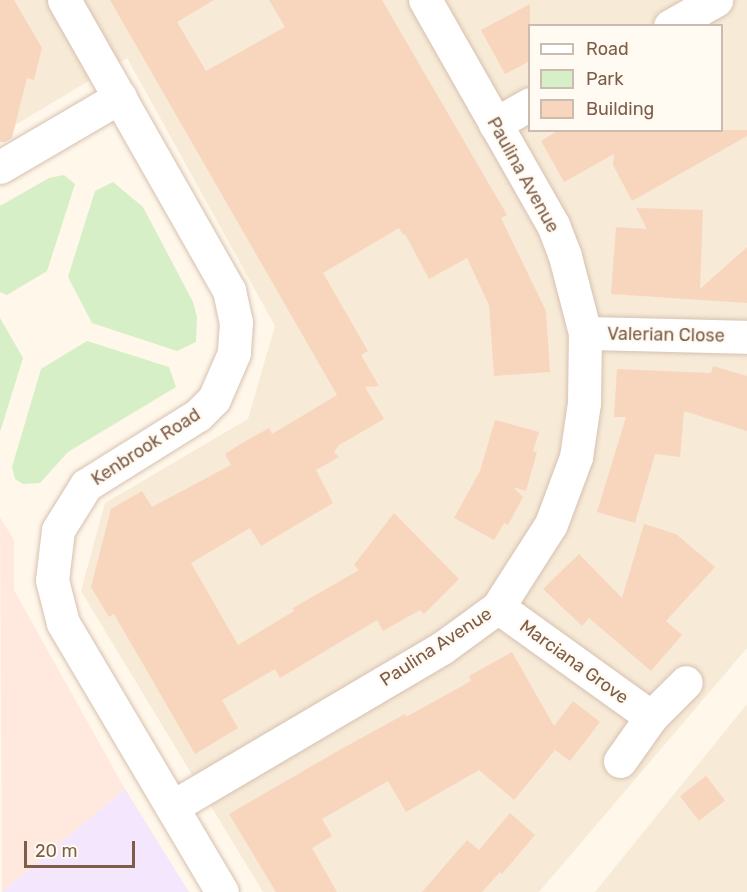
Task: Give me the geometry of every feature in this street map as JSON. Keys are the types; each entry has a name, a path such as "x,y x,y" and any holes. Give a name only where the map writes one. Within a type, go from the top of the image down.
{"street":[{"name":"Kenbrook Road","path":"64,0 229,290 236,322 234,353 214,399 198,416 86,485 58,530 52,580 63,623 222,892"},
{"name":"Paulina Avenue","path":"172,807 442,648 498,607 551,524 576,457 584,403 585,333 578,297 553,225 425,0"},
{"path":"674,24 716,0"},
{"path":"0,167 120,98"},
{"path":"495,124 528,105"},
{"name":"Valerian Close","path":"585,333 747,337"},
{"name":"Marciana Grove","path":"498,607 651,717"},
{"path":"620,761 651,717 686,682"}],"shaded area":[{"path":"0,0 747,0 747,648 539,892 263,892 81,591 105,503 248,419 275,326 127,58 0,134"},
{"path":"0,517 14,540 14,590 125,789 2,892"},
{"path":"747,704 747,892 595,892"},
{"path":"125,789 189,892 2,892"}],"green space":[{"path":"64,175 75,184 47,271 7,295 0,292 0,206 49,178"},
{"path":"113,182 143,207 193,302 197,317 196,342 177,351 92,323 68,277 95,191"},
{"path":"0,318 23,358 0,432"},
{"path":"87,341 169,367 176,387 68,452 40,483 23,484 15,479 12,467 41,369"}],"building":[{"path":"0,0 14,0 42,48 34,80 27,78 12,138 5,142 0,142"},
{"path":"110,0 214,0 177,22 206,71 285,27 269,0 382,0 507,215 501,218 546,311 550,372 494,376 489,305 467,258 429,279 405,234 403,235 399,228 323,273 368,351 361,355 379,386 365,387 384,419 339,445 334,452 339,457 316,470 333,503 261,546 250,528 191,563 238,645 294,611 293,608 359,570 354,565 394,513 459,579 424,614 420,610 383,631 377,620 280,678 275,669 222,700 238,728 195,754 114,614 109,617 91,587 111,509 142,491 152,507 231,465 225,454 239,445 269,428 272,434 337,395"},
{"path":"530,4 528,62 505,74 481,30"},
{"path":"747,130 747,136 632,201 613,165 614,154 564,182 541,141 556,132"},
{"path":"636,208 703,210 700,289 747,247 747,303 611,294 616,227 647,229"},
{"path":"713,366 747,376 747,431 684,411 680,457 655,454 635,523 597,512 626,417 614,417 617,369 711,373"},
{"path":"495,420 539,432 533,451 537,452 526,491 513,487 523,497 508,525 504,523 494,540 454,518 480,471"},
{"path":"644,524 676,534 715,567 666,621 682,635 651,671 589,618 582,626 543,589 579,554 622,598"},
{"path":"512,652 554,726 573,701 600,722 570,761 555,750 514,800 479,770 406,812 388,781 322,819 332,836 312,848 337,892 276,892 229,814 343,748 471,681 469,676"},
{"path":"706,776 725,800 699,821 680,796"},
{"path":"510,813 535,835 502,874 500,872 482,892 422,892 467,840 479,850"}]}
